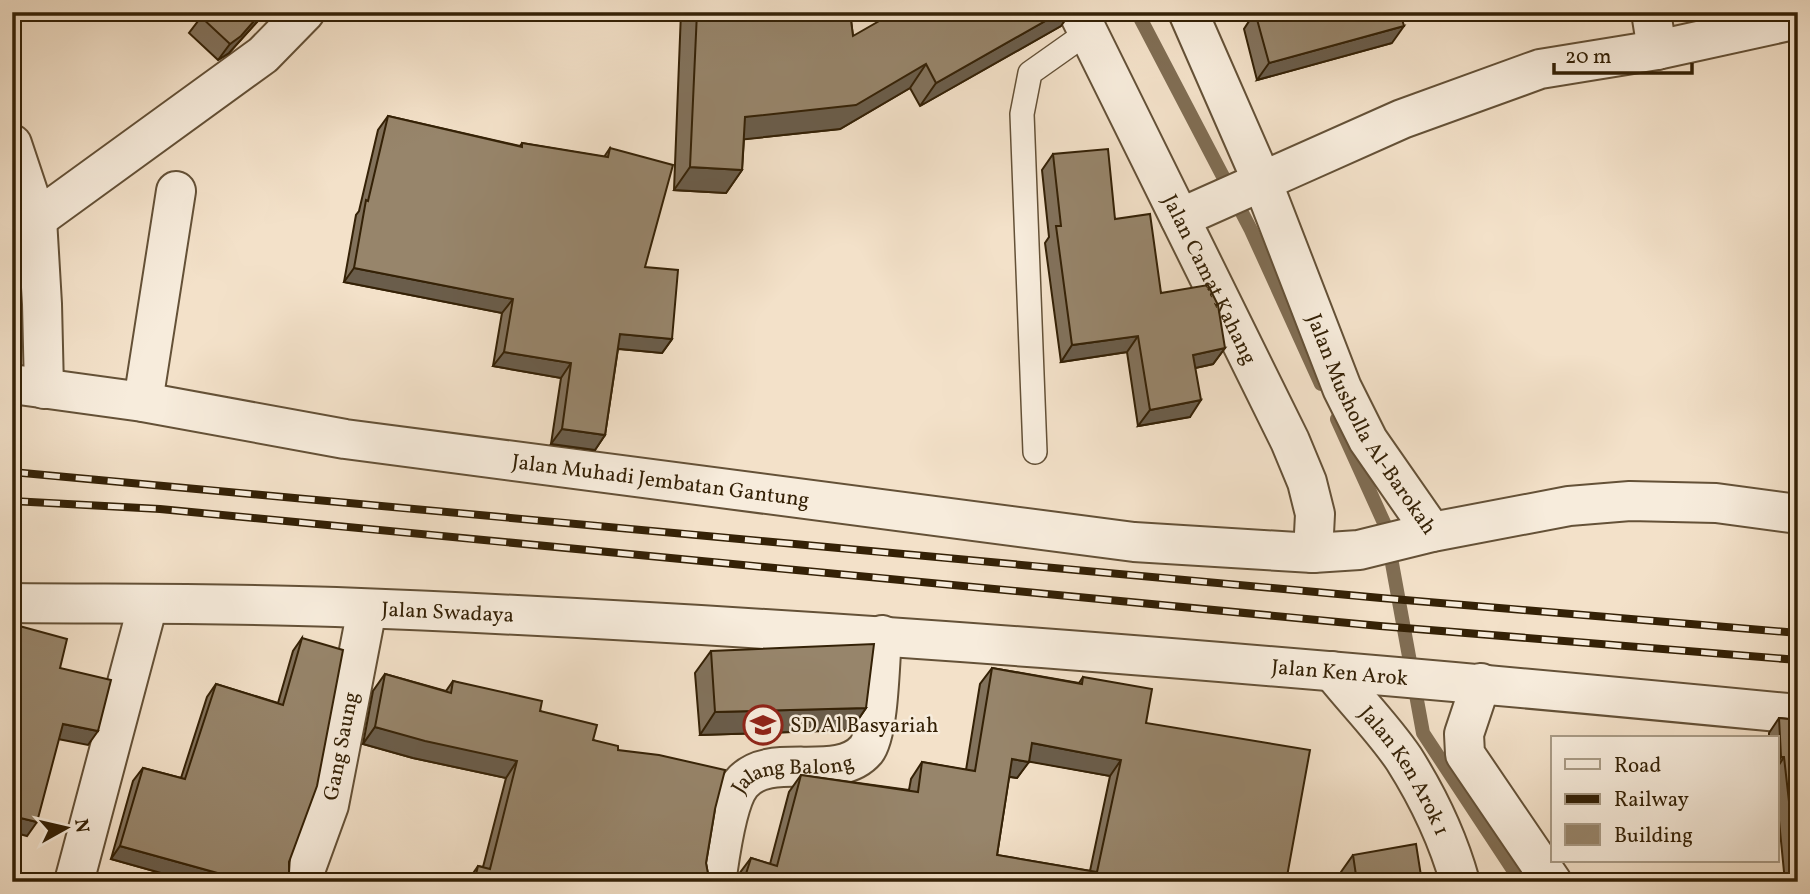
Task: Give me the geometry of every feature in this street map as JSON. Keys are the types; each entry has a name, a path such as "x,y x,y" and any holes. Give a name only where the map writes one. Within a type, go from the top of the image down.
{"street":[{"path":"37,219 263,55 304,12"},
{"name":"Jalan Musholla Al-Barokah","path":"1188,12 1253,185 1342,388 1368,440 1425,535 1569,506 1630,500 1704,502 1798,514"},
{"path":"1651,12 1657,50"},
{"path":"1183,216 1402,119 1540,69 1657,50 1798,19"},
{"name":"Jalan Camat Kahang","path":"1083,22 1183,216 1290,440 1307,482 1315,514 1313,553"},
{"path":"12,144 37,219 42,304 28,387"},
{"path":"143,402 176,191"},
{"name":"Jalan Muhadi Jembatan Gantung","path":"28,387 143,402 345,439 1133,542 1313,553 1359,550 1425,535"},
{"name":"Jalan Swadaya","path":"12,603 367,609 882,635"},
{"path":"74,882 148,604"},
{"name":"Gang Saung","path":"301,882 329,805 367,609"},
{"name":"Jalan Ken Arok","path":"882,635 1391,676 1798,713"},
{"name":"Jalang Balong","path":"716,882 726,825 741,785 755,773 767,769 834,765 854,760 867,749 874,731 882,635"},
{"name":"Jalan Ken Arok 1","path":"1332,671 1403,758 1430,805 1453,858 1460,882"},
{"path":"1473,683 1464,734 1465,754 1552,882"}],"lane":[{"path":"1035,452 1022,114 1030,73 1083,22"}],"building":[{"path":"205,12 262,12 241,36 230,44 201,17"},
{"path":"697,12 850,12 853,36 895,12 1061,12 936,83 926,64 856,105 745,117 742,170 690,167"},
{"path":"1255,12 1400,12 1404,26 1269,63"},
{"path":"388,116 522,147 522,143 608,157 610,148 673,165 645,267 678,270 672,339 620,334 605,435 562,429 571,363 504,352 513,299 354,268 366,200 368,201"},
{"path":"1108,149 1115,219 1150,214 1161,293 1208,285 1218,305 1225,348 1193,355 1201,400 1150,410 1138,336 1072,345 1056,226 1061,226 1053,154"},
{"path":"12,624 67,639 60,668 111,680 98,731 63,724 37,822 12,816"},
{"path":"302,638 343,650 317,786 289,862 289,873 294,882 250,882 120,846 143,768 185,779 216,684 283,705"},
{"path":"874,644 866,708 715,712 711,651"},
{"path":"992,668 1082,684 1083,677 1152,689 1146,723 1310,750 1286,882 741,882 751,858 777,866 801,775 918,792 922,762 975,771","holes":["1032,743 1121,760 1097,872 997,855 1012,759 1029,762"]},
{"path":"385,674 451,693 453,681 542,701 540,711 597,725 593,740 618,746 618,750 659,755 725,770 706,863 713,882 474,882 478,866 490,869 517,761 375,727"},
{"path":"1779,718 1798,720 1798,882 1784,757 1781,757"},
{"path":"1416,844 1422,882 1357,882 1353,855"},
{"path":"12,870 29,876 27,882 12,882"}],"waterway":[{"path":"1137,12 1251,230 1321,384"},
{"path":"1337,419 1385,525 1423,733 1521,882"}],"railway":[{"path":"12,472 1381,598 1798,633"},
{"path":"12,501 160,509 1380,626 1798,660"}],"place":[{"name":"SD Al Basyariah","path":"763,725"}]}
